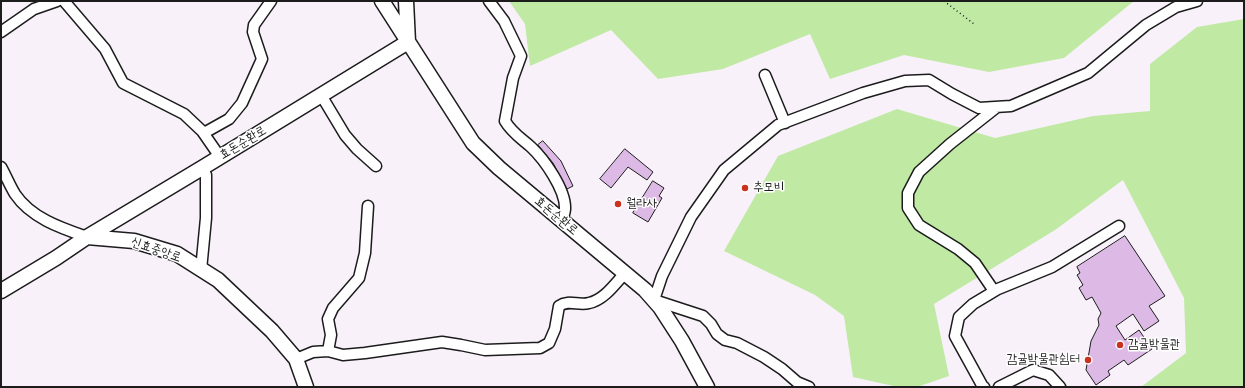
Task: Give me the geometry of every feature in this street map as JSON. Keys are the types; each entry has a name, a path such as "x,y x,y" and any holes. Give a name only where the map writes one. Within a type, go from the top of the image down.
{"street":[{"path":"1,32 34,9 57,1"},
{"path":"64,1 106,49 123,83 184,114 204,133 220,157"},
{"path":"204,133 229,119 242,103 262,59 253,32 254,25 271,1"},
{"name":"효돈순환로","path":"382,1 474,143 499,168 625,273 654,300 682,341 707,387"},
{"path":"406,1 408,42"},
{"path":"489,1 504,21 521,56 513,78 504,121 510,130 532,148 550,170 563,195 565,209 562,221"},
{"path":"808,387 796,382 782,369 764,357 737,343 724,340 717,334 711,324 703,316 654,300 662,276 691,217 724,170 778,125 863,93 905,81 929,80 979,108 1010,106 1088,73 1146,25 1176,7 1197,1"},
{"name":"효돈순환로","path":"1,291 408,42"},
{"path":"765,75 785,123"},
{"path":"321,95 345,135 357,149 376,166"},
{"path":"994,291 975,263 958,249 919,225 908,208 908,193 919,172 950,144 997,107"},
{"name":"신효중앙로","path":"1,166 16,195 28,208 42,218 64,229 87,237 134,241 177,254 218,280 272,332 296,359 306,387"},
{"path":"201,270 206,218 206,175 202,168"},
{"path":"328,351 331,335 328,319 333,308 359,278 365,253 368,206"},
{"path":"984,387 955,336 959,317 973,304 994,291 1052,267 1119,226"},
{"path":"296,359 313,352 328,351 343,355 442,342 485,350 540,348 549,343 559,306 564,303 588,304 597,300 610,290 625,273"},
{"path":"999,387 1033,370 1049,375 1060,387"}],"path":[{"path":"944,1 974,24"}],"green space":[{"path":"509,1 1134,1 1064,58 989,72 904,55 830,79 810,34 723,69 658,79 611,30 530,66 525,24"},
{"path":"1244,19 1244,387 1141,387 1186,353 1184,298 1123,180 1055,230 934,304 949,376 917,387 898,387 853,377 844,316 815,295 724,251 778,156 897,109 995,138 1093,116 1150,111 1150,64 1197,27"}],"building":[{"path":"543,141 561,161 573,186 567,189 553,163 538,145"},
{"path":"625,149 653,172 647,180 628,167 611,188 600,179"},
{"name":"월라사","path":"653,181 664,188 659,196 662,198 648,222 633,213"},
{"path":"1125,236 1165,296 1149,306 1159,321 1144,331 1133,314 1116,326 1125,340 1139,330 1152,349 1128,365 1124,360 1108,371 1110,375 1096,385 1086,370 1091,341 1099,325 1098,319 1101,313 1092,297 1086,300 1079,288 1083,285 1077,275 1080,273 1077,267"}],"place":[{"name":"추모비","path":"745,188"},
{"name":"월라사","path":"618,204"},
{"name":"감귤박물관","path":"1120,345"},
{"name":"감귤박물관쉼터","path":"1088,360"}]}
